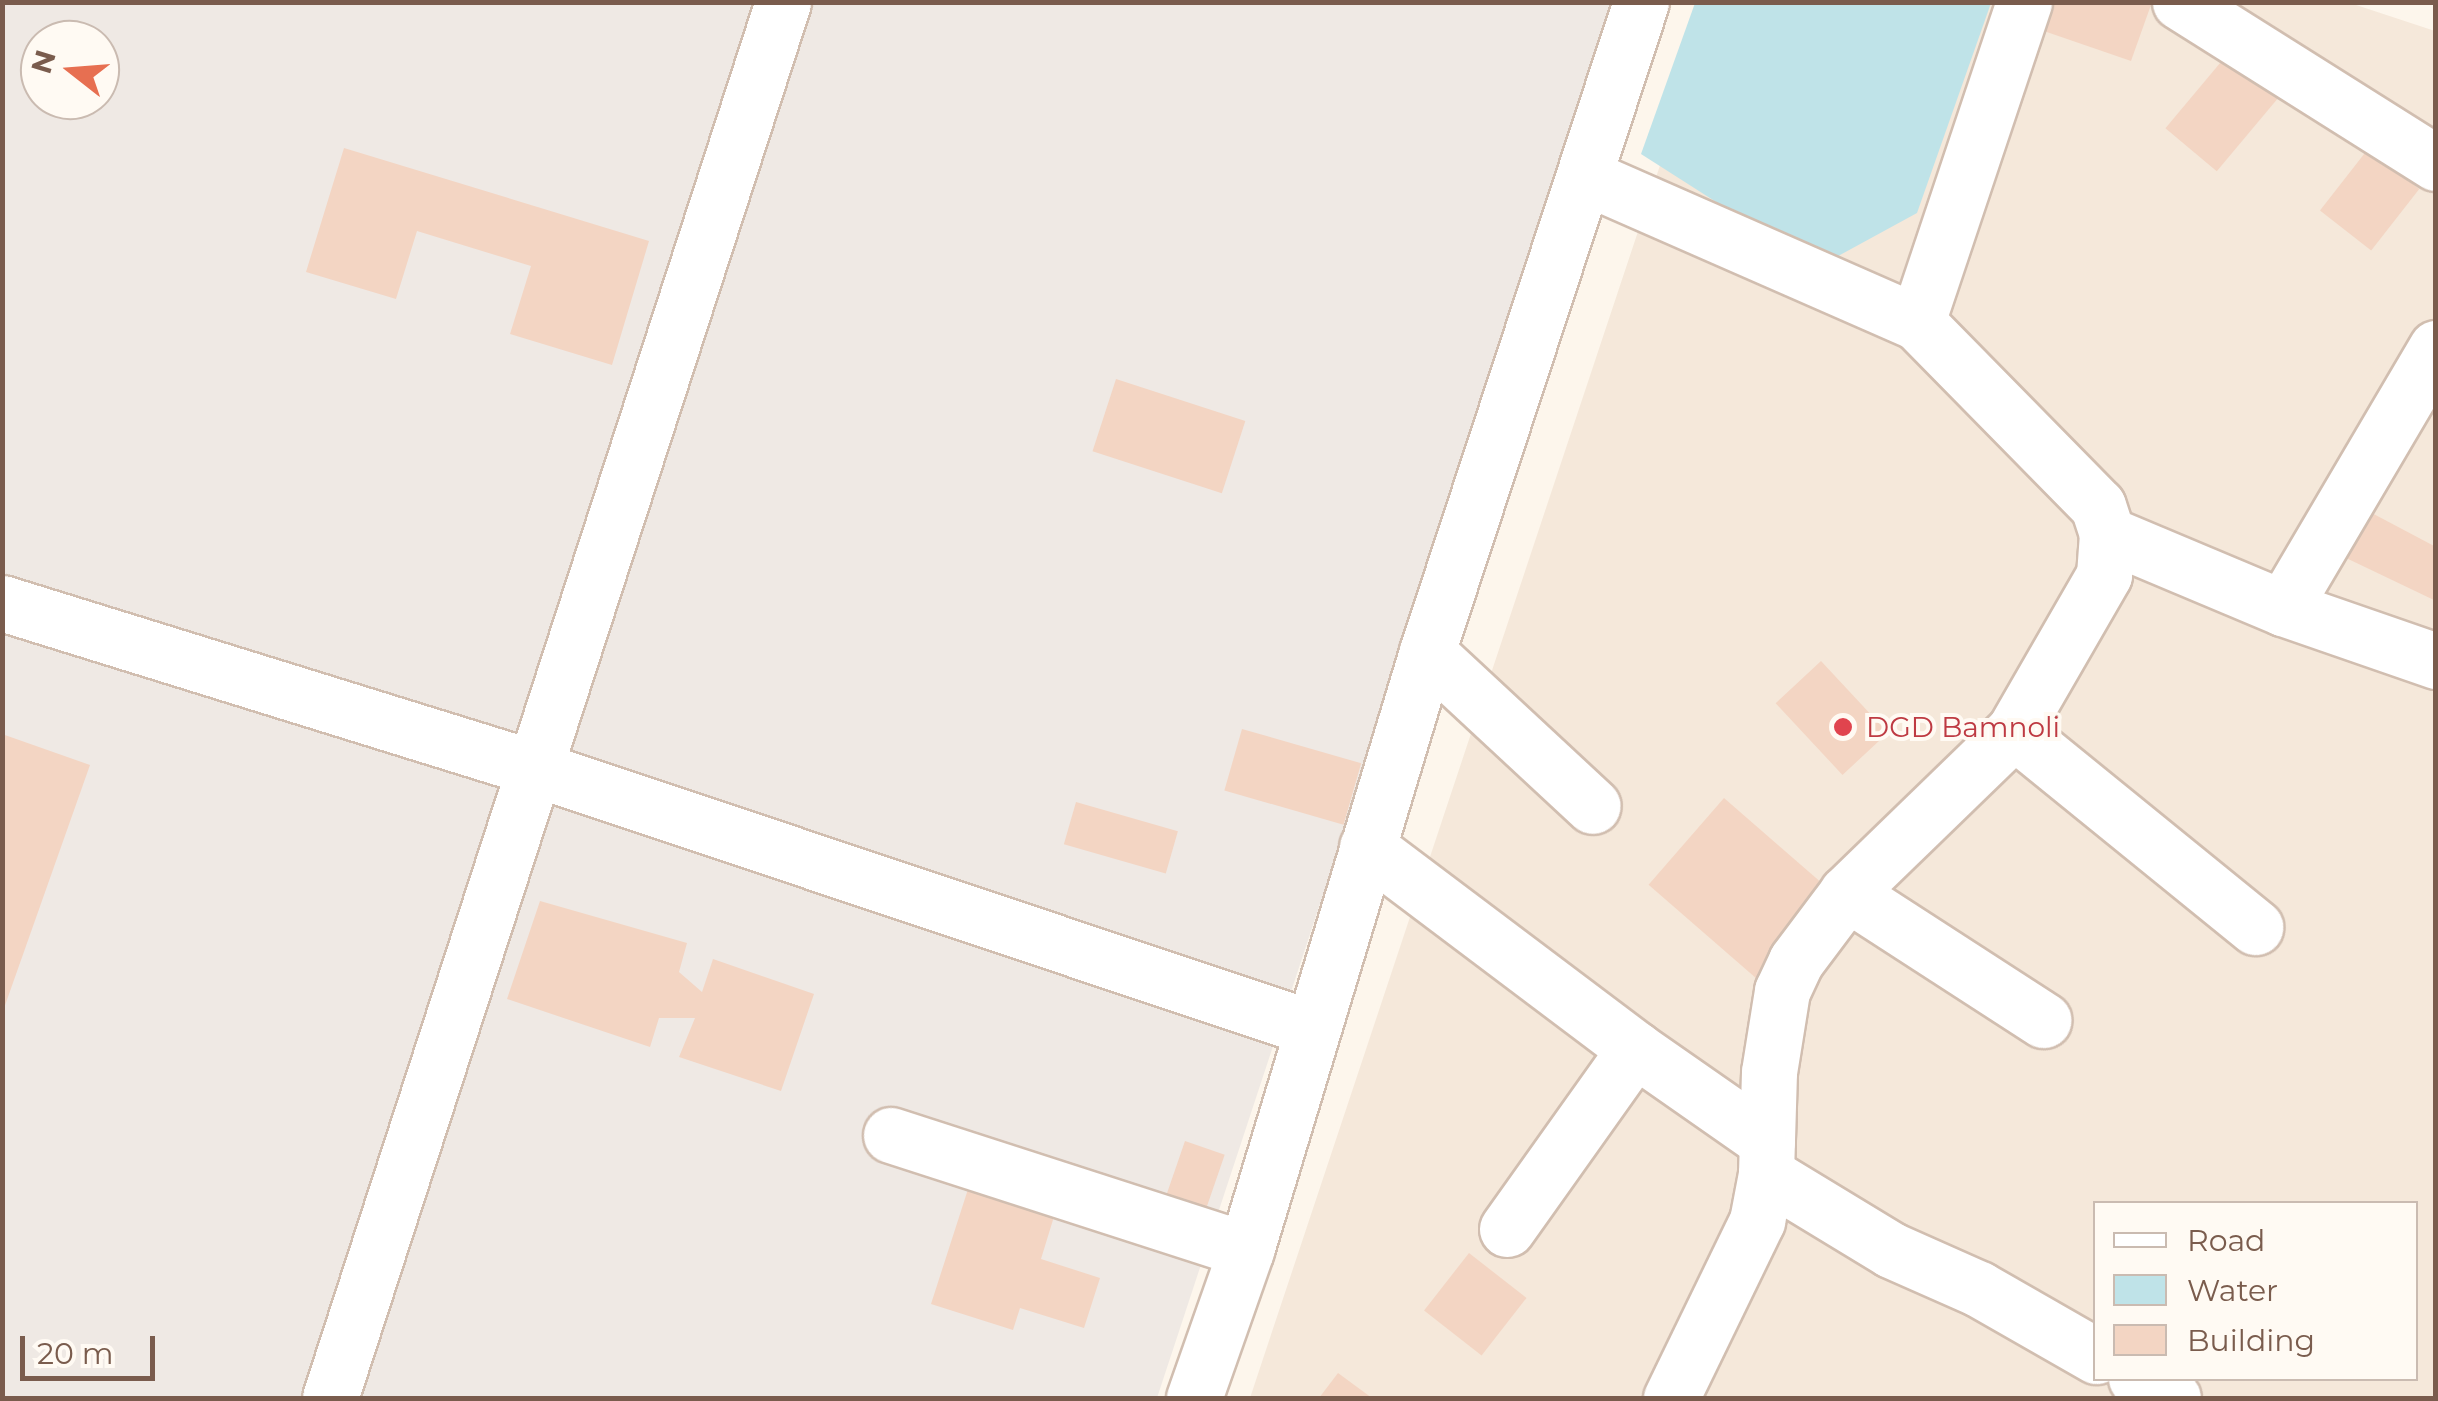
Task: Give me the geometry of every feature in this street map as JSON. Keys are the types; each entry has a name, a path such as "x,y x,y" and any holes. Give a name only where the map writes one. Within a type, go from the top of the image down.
{"street":[{"path":"330,1398 784,2"},
{"path":"1194,1398 1246,1250 1427,652 1641,2"},
{"path":"1917,322 2024,2"},
{"path":"2180,2 2436,163"},
{"path":"1586,177 1917,322 2098,506 2108,534 2104,576 2014,731 1846,893 1796,960 1782,991 1769,1072 1767,1157 1757,1221 1670,1398"},
{"path":"2282,608 2436,348"},
{"path":"2108,534 2282,608 2436,661"},
{"path":"2,603 534,768 1311,1028"},
{"path":"1427,652 1593,806"},
{"path":"2014,731 2255,927"},
{"path":"1366,847 1635,1049 1767,1157 1891,1250 1979,1289 2093,1354"},
{"path":"1846,893 2043,1020"},
{"path":"1507,1229 1635,1049"},
{"path":"891,1134 1246,1250"},
{"path":"2142,1381 2174,1398"}],"shaded area":[{"path":"2347,2 2435,31 2435,1398 1250,1398 1714,3"},
{"path":"3,3 1617,3 1157,1398 3,1398"}],"water":[{"path":"1695,3 1991,3 1917,213 1818,267 1641,154"}],"building":[{"path":"2048,2 2152,2 2131,61 2038,29"},
{"path":"2231,50 2282,93 2217,171 2165,128"},
{"path":"344,148 649,241 612,365 510,334 531,266 417,231 396,299 306,272"},
{"path":"2368,149 2419,189 2371,250 2320,210"},
{"path":"1116,379 1245,421 1222,493 1093,451"},
{"path":"2368,511 2436,547 2436,601 2344,557"},
{"path":"1821,661 1888,733 1842,775 1776,703"},
{"path":"1242,729 1361,763 1344,825 1224,791"},
{"path":"2,734 90,765 3,1011 2,1011"},
{"path":"1724,798 1834,894 1759,981 1649,885"},
{"path":"1076,802 1178,831 1166,874 1064,844"},
{"path":"540,901 687,943 679,972 702,992 713,959 814,994 781,1091 679,1057 695,1018 659,1018 650,1047 507,999"},
{"path":"1185,1141 1225,1155 1206,1210 1166,1197"},
{"path":"970,1183 1056,1210 1041,1259 1100,1278 1084,1328 1020,1308 1013,1330 931,1304"},
{"path":"1469,1253 1527,1298 1482,1355 1424,1311"},
{"path":"1338,1373 1372,1398 1319,1398"}],"place":[{"name":"DGD Bamnoli","path":"1843,727"}]}
